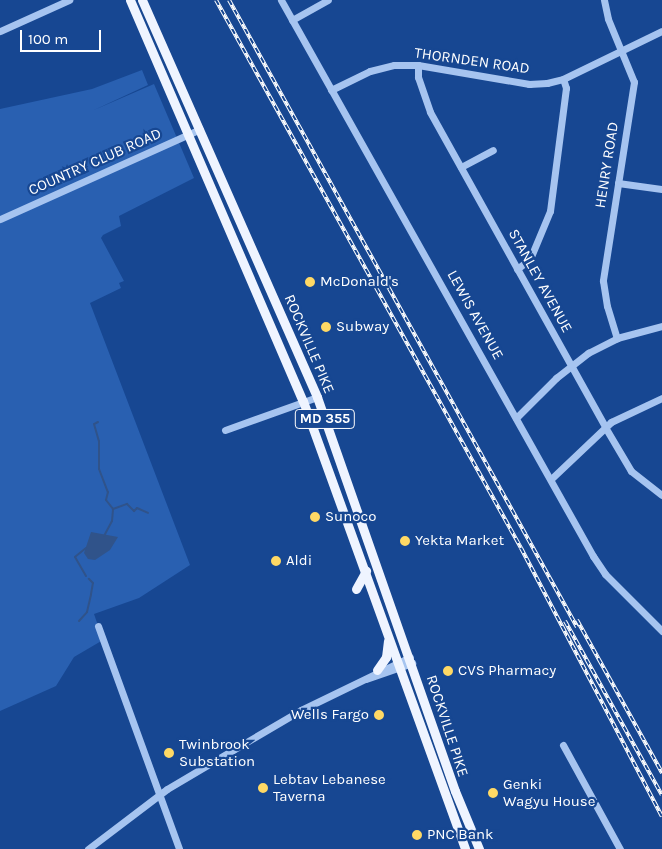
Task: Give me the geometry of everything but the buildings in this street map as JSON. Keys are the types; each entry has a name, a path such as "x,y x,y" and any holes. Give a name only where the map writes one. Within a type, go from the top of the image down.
{"main road":[{"name":"ROCKVILLE PIKE","path":"130,0 303,400 465,849"},
{"name":"ROCKVILLE PIKE","path":"142,0 317,397 411,660 455,792 479,849"},
{"path":"154,56 165,52"},
{"path":"366,571 356,589 374,595"},
{"path":"377,670 386,657 388,636"}],"street":[{"path":"0,31 69,0"},
{"name":"LEWIS AVENUE","path":"281,0 605,574 662,631"},
{"path":"292,20 328,0"},
{"name":"HENRY ROAD","path":"604,0 608,19 623,50 634,82 603,281 606,306 617,338"},
{"name":"THORNDEN ROAD","path":"331,90 370,71 394,65 418,65 529,84 563,79 662,31"},
{"name":"STANLEY AVENUE","path":"418,65 420,84 430,112 605,427 631,471 662,495"},
{"path":"517,269 530,258 550,210 566,88 563,79"},
{"name":"COUNTRY CLUB ROAD","path":"0,219 200,129"},
{"path":"461,167 493,150"},
{"path":"618,183 662,189"},
{"path":"516,418 571,365 617,338 662,326"},
{"path":"225,430 303,400 317,397"},
{"path":"551,479 605,427 624,413 662,398"},
{"path":"98,626 179,849"},
{"path":"88,849 160,796 295,713 411,660"},
{"path":"366,679 377,670 398,665"},
{"path":"563,744 620,849"}],"shaded area":[{"path":"142,70 148,85 94,110 154,84 194,178 119,216 121,226 103,235 101,238 124,281 119,283 121,288 90,303 190,565 139,598 94,614 103,640 74,657 56,686 0,711 0,109 92,89"},
{"path":"91,532 118,537 110,550 95,560 88,559 84,553"}],"waterway":[{"path":"98,422 94,424 99,441 99,469 108,492 106,500 113,509"},
{"path":"104,536 112,521 113,509 127,504 134,511 137,508 148,513"},
{"path":"86,548 75,557 86,576"},
{"path":"79,621 87,612 93,583 89,579"}],"railway":[{"path":"216,0 521,548 662,816"},
{"path":"229,0 577,627"},
{"path":"577,620 662,773"},
{"path":"565,621 662,795"}],"place":[{"name":"McDonald's","path":"310,282"},
{"name":"Subway","path":"326,327"},
{"name":"Sunoco","path":"315,517"},
{"name":"Yekta Market","path":"405,541"},
{"name":"Aldi","path":"276,561"},
{"name":"CVS Pharmacy","path":"448,671"},
{"name":"Wells Fargo","path":"379,715"},
{"name":"Twinbrook Substation","path":"169,753"},
{"name":"Lebtav Lebanese Taverna","path":"263,788"},
{"name":"Genki Wagyu House","path":"493,793"},
{"name":"PNC Bank","path":"417,835"}]}
